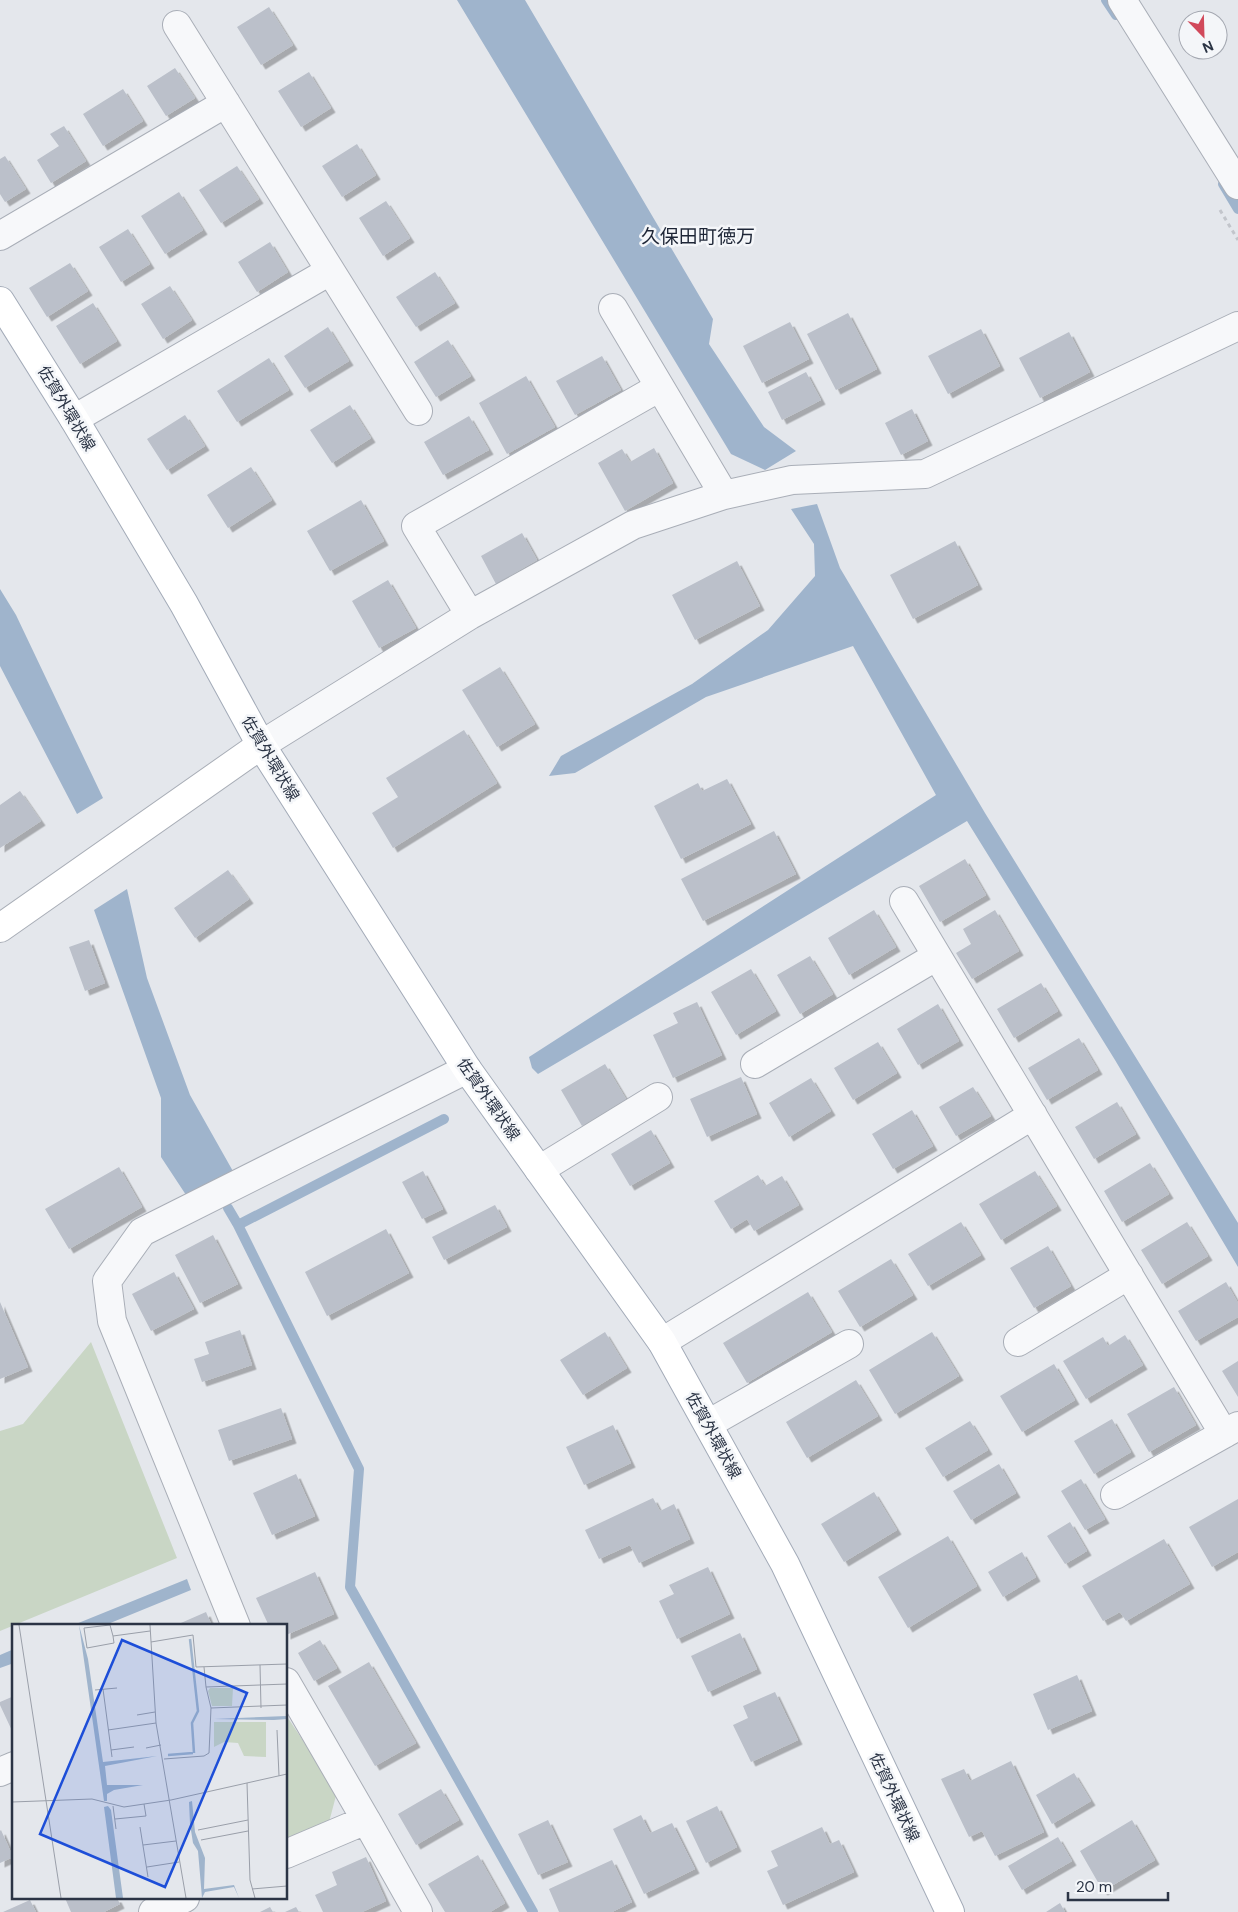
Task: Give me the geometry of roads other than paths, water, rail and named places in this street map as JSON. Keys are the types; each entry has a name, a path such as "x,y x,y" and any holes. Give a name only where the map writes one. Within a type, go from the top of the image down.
{"main road":[{"name":"佐賀外環状線","path":"0,301 74,419 184,604 261,745 467,1069 662,1342 785,1564 950,1912"},
{"path":"0,928 261,745"}],"street":[{"path":"1122,0 1238,184"},
{"path":"178,25 418,410"},
{"path":"0,236 226,103"},
{"path":"74,419 330,271"},
{"path":"613,308 724,495"},
{"path":"261,745 470,615 633,525 724,495 792,480 925,474 1238,326"},
{"path":"470,615 416,526 660,387"},
{"path":"904,901 1129,1275 1231,1430 1115,1495"},
{"path":"755,1064 937,956"},
{"path":"235,1624 112,1321 107,1281 142,1232 467,1069"},
{"path":"539,1170 658,1097"},
{"path":"662,1342 1033,1114"},
{"path":"1018,1342 1129,1275"},
{"path":"708,1424 849,1344"},
{"path":"288,1685 418,1912"},
{"path":"0,1772 12,1767"},
{"path":"288,1853 366,1820"},
{"path":"153,1912 180,1900"}],"water":[{"path":"457,0 525,0 713,319 709,344 764,427 796,451 765,470 731,454"},
{"path":"817,504 840,568 985,813 1238,1223 1238,1267 1115,1060 967,821 538,1074 532,1068 529,1057 936,795 853,646 706,697 575,773 549,776 561,756 692,684 768,630 815,576 814,544 791,509"},
{"path":"0,589 16,615 103,798 77,814 0,666"},
{"path":"127,889 147,978 190,1095 234,1173 188,1198 161,1157 161,1098 94,910"},
{"path":"187,1579 191,1590 108,1624 76,1624"},
{"path":"12,1650 12,1664 0,1668 0,1655"}],"waterway":[{"path":"1106,0 1116,15"},
{"path":"1223,184 1238,209"},
{"path":"238,1225 444,1119"},
{"path":"228,1208 359,1469 350,1587 533,1912"}],"district":[{"name":"久保田町徳万","path":"698,236"}]}
